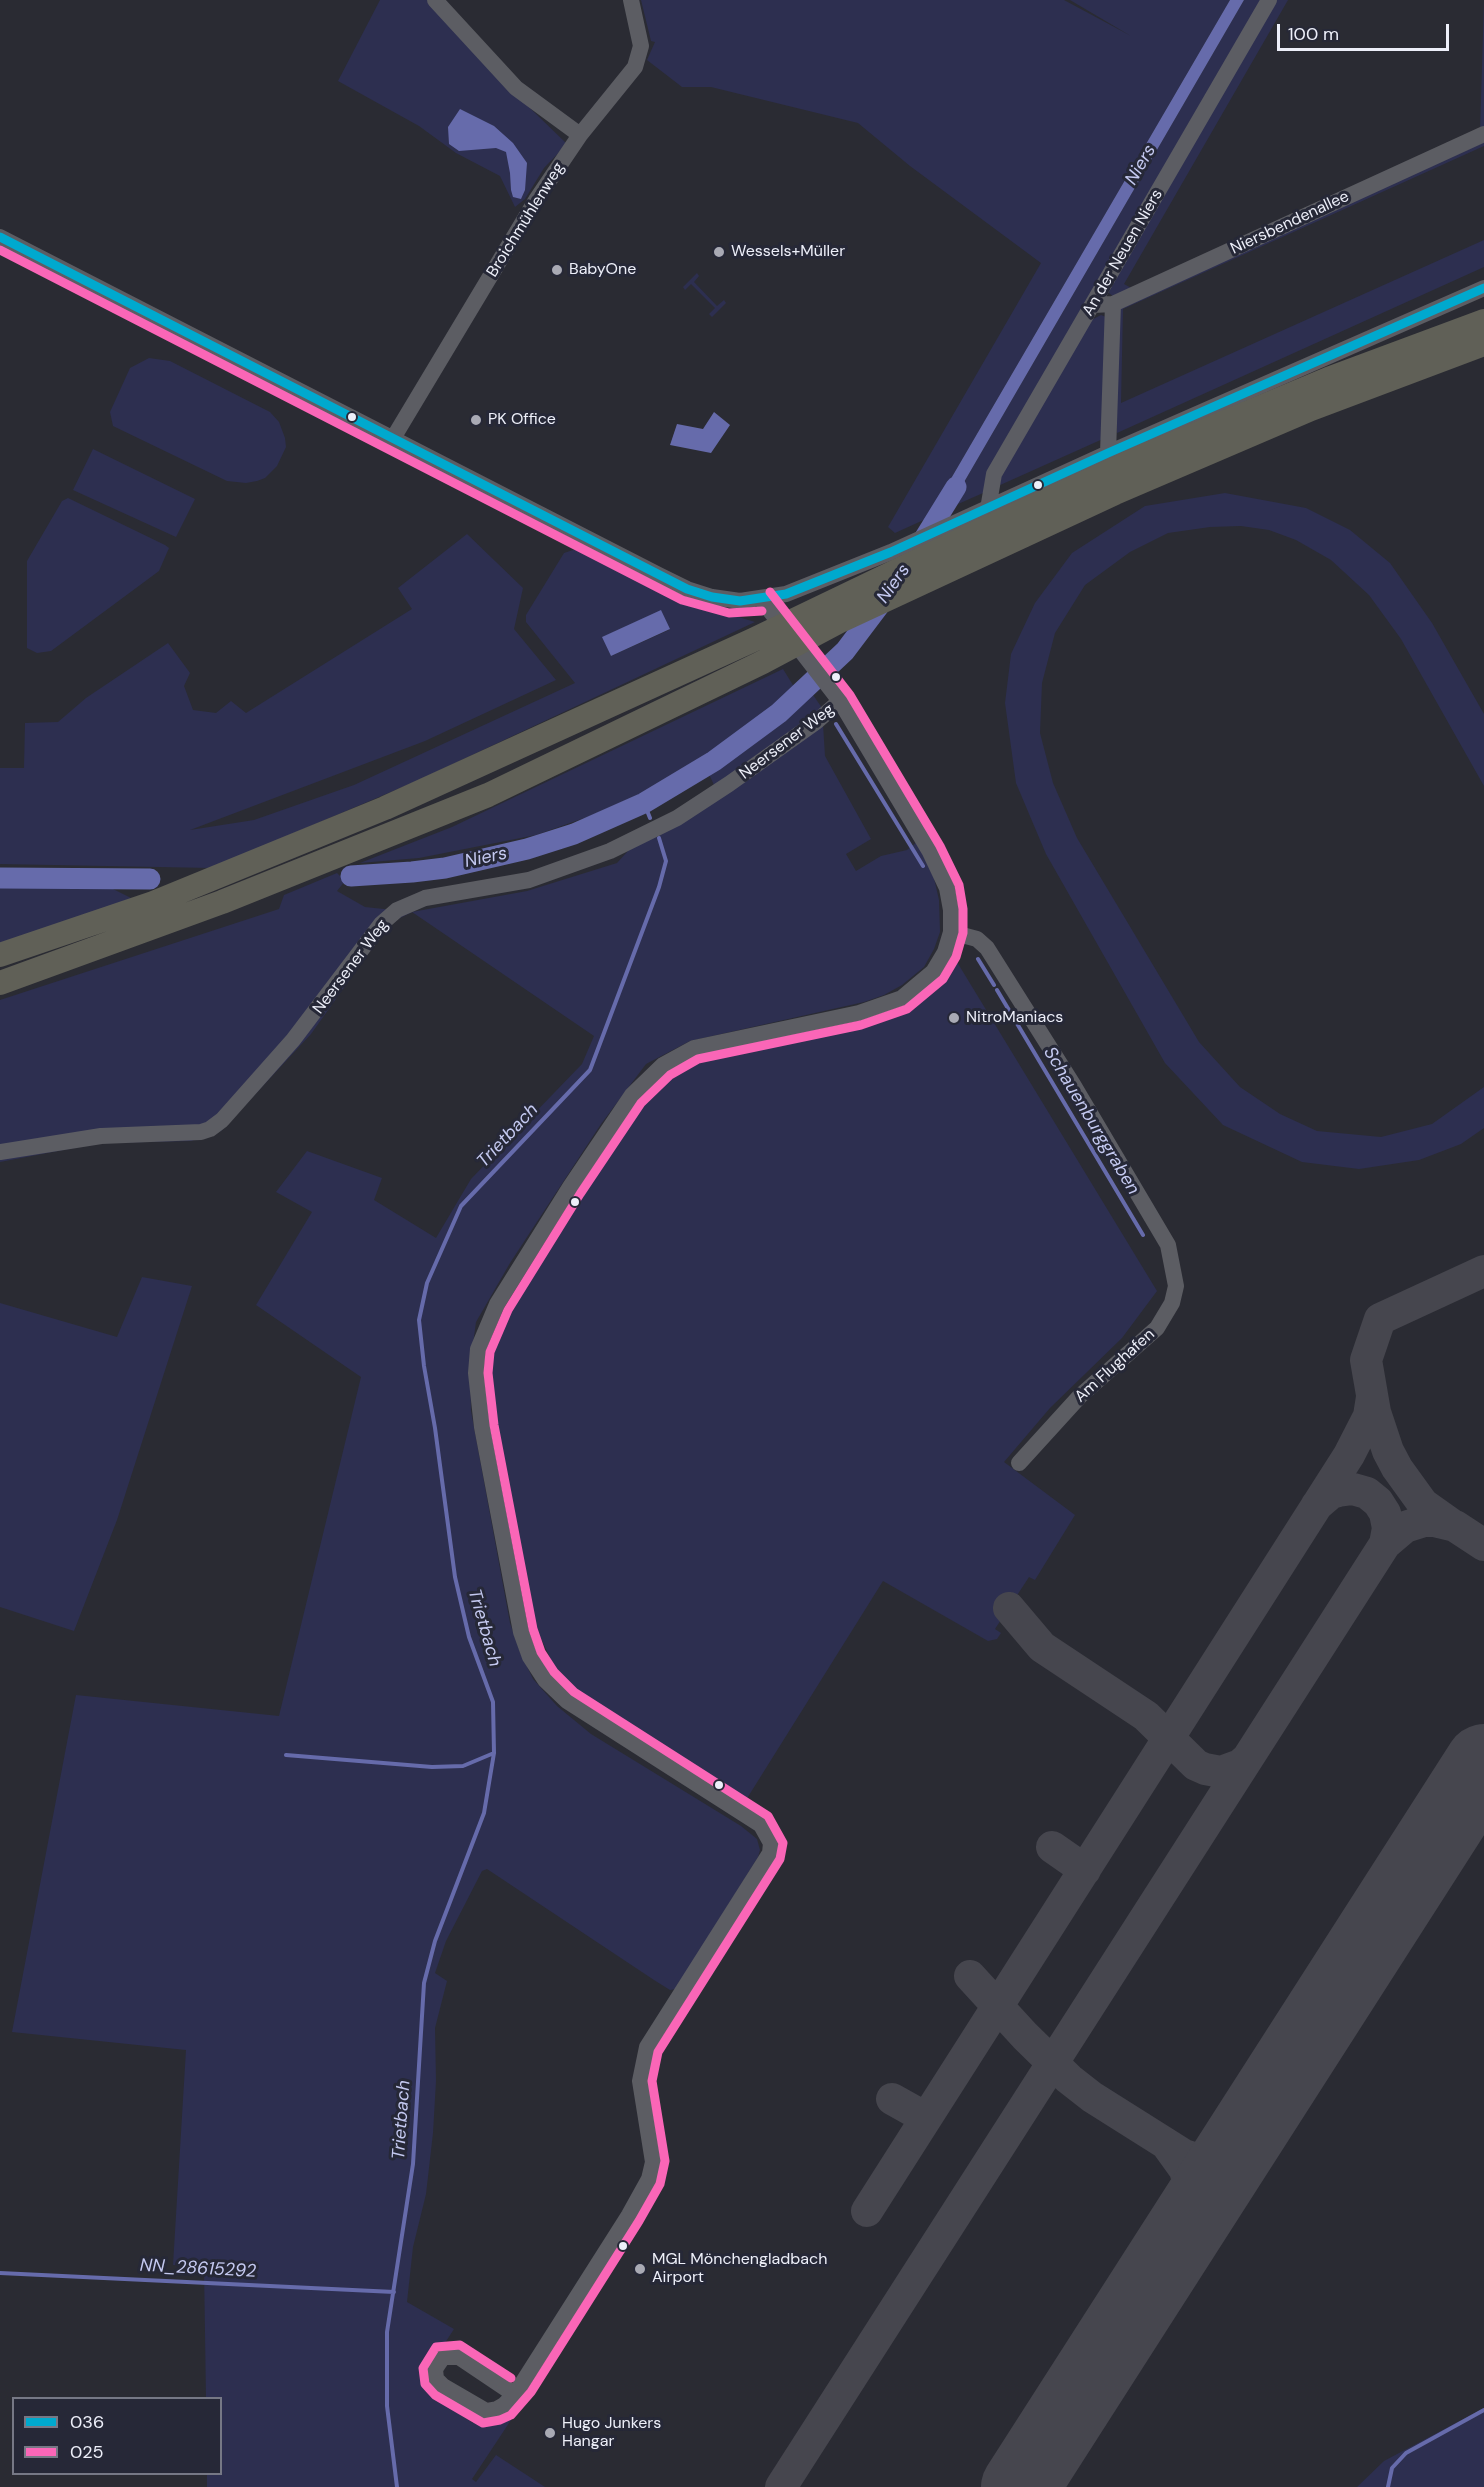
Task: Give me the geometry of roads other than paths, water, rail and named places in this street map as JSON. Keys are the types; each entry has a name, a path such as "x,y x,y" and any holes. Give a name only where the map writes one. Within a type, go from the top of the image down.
{"highway":[{"path":"0,955 153,903 257,862 571,724 969,536 1147,455 1328,379 1484,321"},
{"path":"0,983 222,902 488,795 763,662 842,620 1162,472 1311,409 1484,344"}],"street":[{"path":"435,0 516,87 580,135"},
{"name":"Broichmühlenweg","path":"392,440 536,200 580,135 635,67 641,46 632,0"},
{"name":"An der Neuen Niers","path":"988,508 994,474 1269,0"},
{"name":"Niersbendenallee","path":"1093,304 1113,304 1484,134"},
{"path":"0,237 392,440 687,589 731,600 761,599 804,588 897,550 1108,453 1484,288"},
{"path":"1108,453 1113,304"},
{"path":"514,2394 646,2184 653,2162 640,2081 647,2047 765,1862 770,1853 771,1843 761,1826 567,1701 545,1680 530,1657 521,1632 482,1427 476,1372 478,1349 497,1304 570,1187 632,1095 663,1065 694,1048 859,1013 902,998 933,972 945,952 951,932 951,910 947,888 930,852 836,696 761,599"},
{"name":"Neersener Weg","path":"0,1152 101,1136 210,1129 222,1119 293,1040 381,924 397,910 425,898 529,880 610,851 677,818 729,784 816,722 836,696"},
{"name":"Am Flughafen","path":"951,932 977,939 987,948 1074,1086 1168,1245 1176,1286 1172,1303 1157,1328 1080,1396 1019,1464"}],"water":[{"path":"1230,0 1244,0 949,508 928,518"},
{"path":"460,109 494,126 513,143 527,163 525,190 521,199 513,197 506,152 496,148 459,151 449,144 448,127"},
{"path":"714,412 730,425 711,453 670,445 677,424 703,429"},
{"path":"661,610 670,629 611,656 602,637"}],"waterway":[{"name":"Niers","path":"919,547 956,487"},
{"name":"Niers","path":"351,876 445,868 527,849 574,834 644,803 714,761 779,713 845,651 885,598"},
{"name":"Schauenburggraben","path":"836,724 923,866"},
{"name":"Trietbach","path":"644,803 650,818"},
{"name":"Trietbach","path":"397,2487 387,2406 387,2332 413,2164 424,1983 435,1941 484,1813 494,1753 493,1702 469,1637 455,1577 419,1320 427,1283 461,1206 590,1070 659,887 666,861 659,838"},
{"name":"Niers","path":"0,878 150,879"},
{"name":"Schauenburggraben","path":"978,959 994,985"},
{"name":"Schauenburggraben","path":"997,990 1143,1235"},
{"path":"286,1755 432,1767 463,1766 494,1753"},
{"name":"NN_28615292","path":"0,2273 394,2292"},
{"path":"1388,2487 1392,2468 1406,2453 1484,2410"}],"place":[{"name":"Wessels+Müller","path":"719,252"},
{"name":"BabyOne","path":"557,270"},
{"name":"PK Office","path":"476,420"},
{"name":"NitroManiacs","path":"954,1018"},
{"name":"MGL Mönchengladbach Airport","path":"640,2269"},
{"name":"Hugo Junkers Hangar","path":"550,2433"}]}
